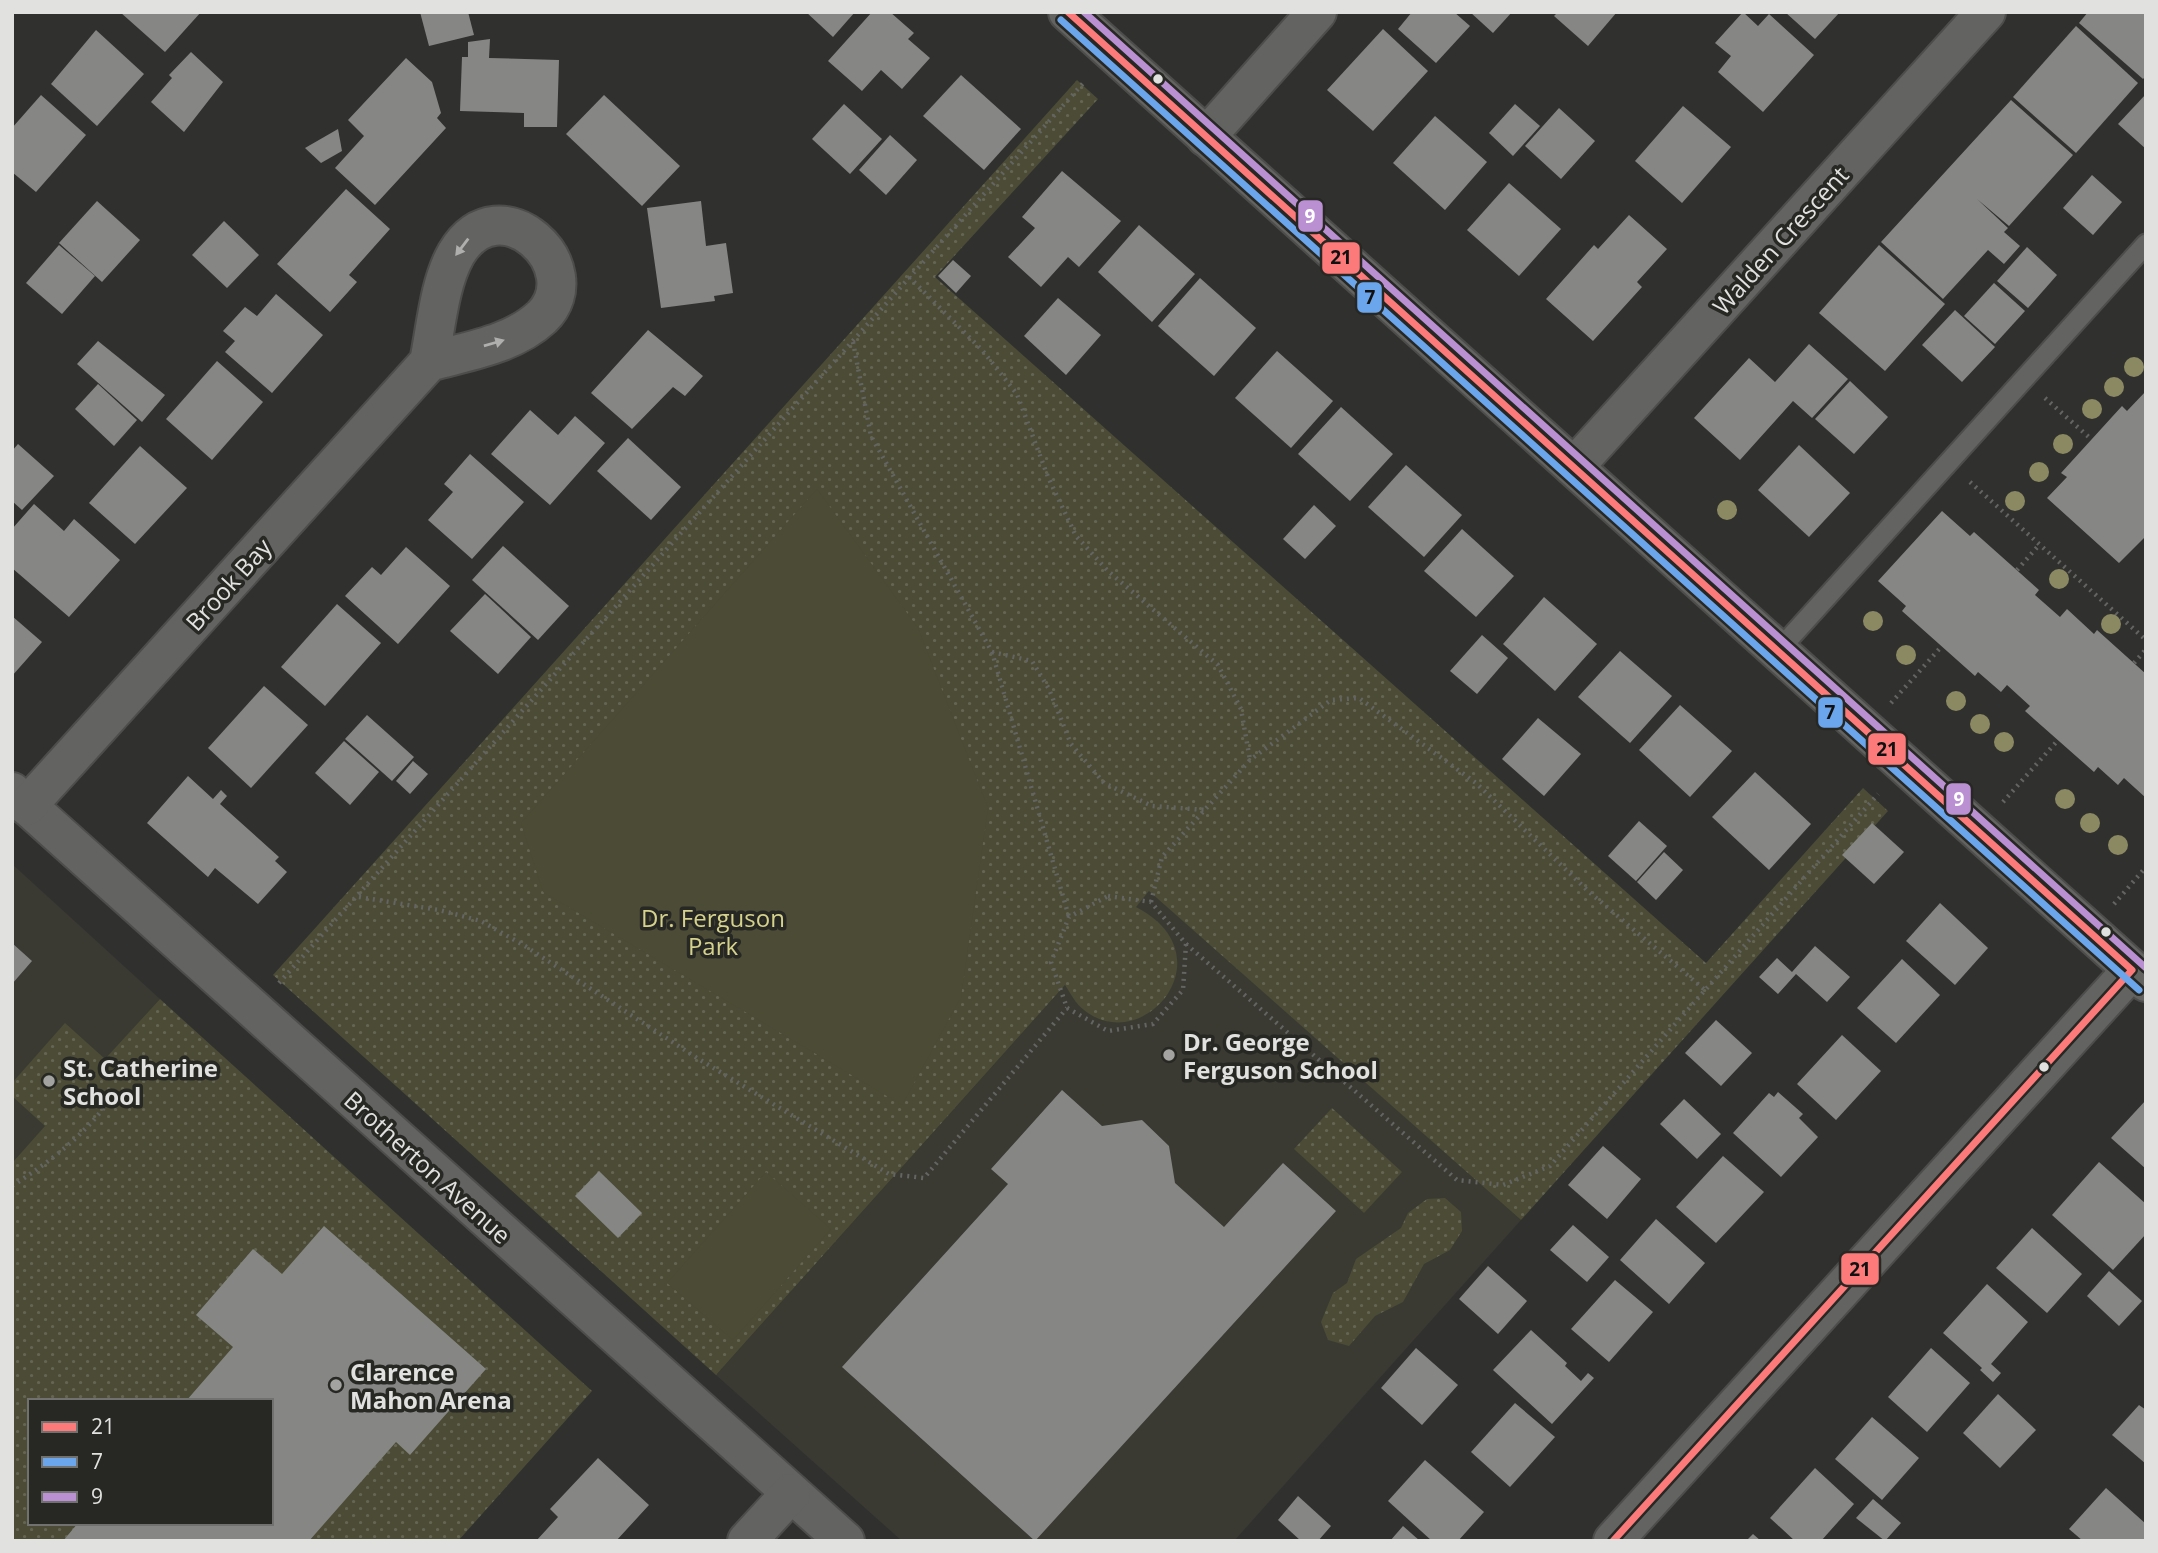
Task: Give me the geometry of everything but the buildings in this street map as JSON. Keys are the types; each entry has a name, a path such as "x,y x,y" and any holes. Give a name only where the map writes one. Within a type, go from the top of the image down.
{"street":[{"path":"1068,12 2139,976 1612,1541"},
{"path":"1206,136 1317,12"},
{"name":"Walden Crescent","path":"1574,467 1986,12"},
{"name":"Brook Bay","path":"20,799 429,362"},
{"name":"Brotherton Avenue","path":"20,799 845,1541"},
{"path":"747,1541 791,1493"}],"lane":[{"path":"1778,651 2146,244"}],"path":[{"path":"254,1010 358,897 1111,52"},
{"path":"909,277 982,350 1017,394 1048,477 1076,536 1108,571 1218,665 1241,709 1250,760"},
{"path":"853,341 871,436 992,652 1069,917 1051,962 1068,1008 1108,1031 1153,1024 1183,990 1186,944"},
{"path":"2024,379 2091,439"},
{"path":"1949,463 2146,640"},
{"path":"2017,570 2040,544"},
{"path":"1866,730 1942,646"},
{"path":"2134,663 2146,649"},
{"path":"992,652 1032,661 1049,688 1071,744 1104,783 1152,806 1207,810"},
{"path":"1151,902 1162,857 1250,760 1331,699 1359,698 1476,783 1588,891 1705,990"},
{"path":"1977,831 2058,740"},
{"path":"1069,917 1108,896 1151,902 1186,944 1457,1180 1503,1185 1550,1166 1904,765"},
{"path":"358,897 439,910 481,921 525,946 697,1058 888,1174 924,1178 1068,1008"},
{"path":"12,1186 48,1162 93,1123 112,1097"}],"shaded area":[{"name":"St. Catherine School","path":"12,864 160,999 12,1163"},
{"name":"Dr. George Ferguson School","path":"1150,890 1521,1220 1234,1541 902,1541 716,1375"}],"green space":[{"name":"Dr. Ferguson Park","path":"1077,80 1098,99 935,277 1706,963 1863,788 1888,811 1521,1220 1149,891 1136,907 1163,927 1176,950 1176,973 1167,994 1151,1011 1131,1021 1107,1021 1084,1010 1065,985 716,1375 273,975"},
{"path":"817,489 918,628 988,808 961,997 902,1105 543,892 521,823"},
{"path":"160,999 592,1391 458,1541 12,1541 12,1163 45,1126 12,1096 12,1083 65,1023 105,1059"},
{"path":"1332,1108 1402,1172 1364,1213 1294,1149"},
{"path":"766,1172 831,1229 733,1340 667,1283"},
{"path":"1445,1198 1461,1212 1462,1231 1450,1250 1424,1264 1403,1302 1375,1316 1349,1346 1328,1340 1321,1322 1333,1293 1347,1283 1356,1259 1401,1228 1408,1213 1427,1199"}],"transit line":[{"name":"21","path":"1068,12 2132,970 1613,1541"},
{"name":"9","path":"1084,12 2146,968"},
{"name":"7","path":"1061,20 2139,990"}],"place":[{"name":"Dr. George Ferguson School","path":"1169,1055"},
{"name":"St. Catherine School","path":"49,1081"},
{"name":"Clarence Mahon Arena","path":"336,1385"}]}
